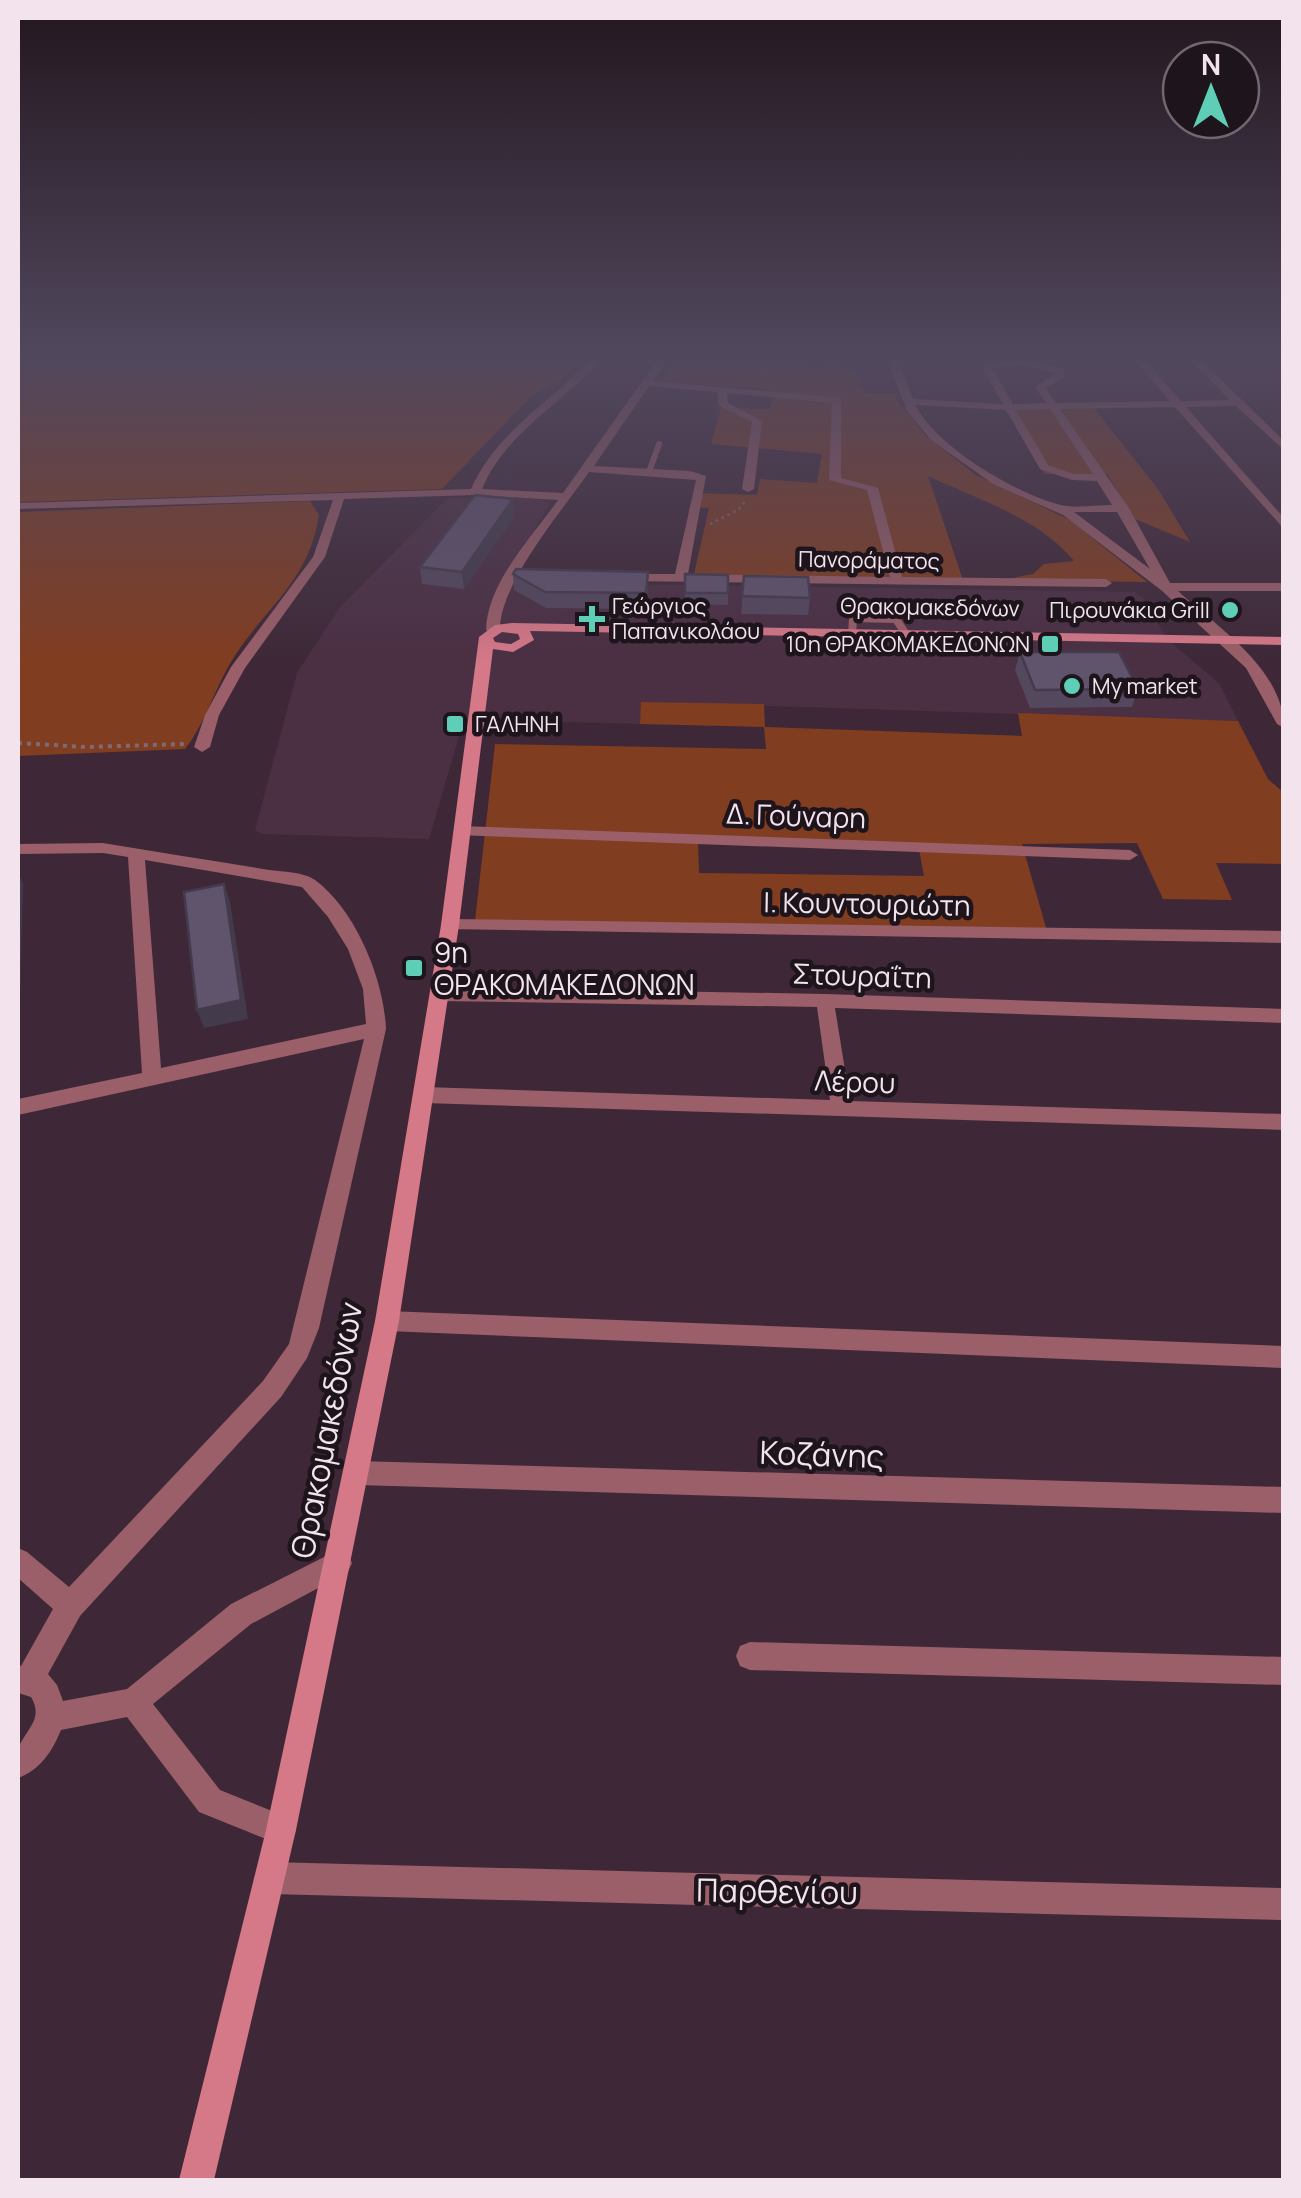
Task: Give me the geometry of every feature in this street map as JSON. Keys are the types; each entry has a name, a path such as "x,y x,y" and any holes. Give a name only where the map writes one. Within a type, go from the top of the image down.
{"main road":[{"name":"Θρακομακεδόνων","path":"490,636 512,627 1284,641"},
{"path":"482,686 494,667 526,634 512,627"},
{"name":"Θρακομακεδόνων","path":"490,636 500,648 575,629"},
{"name":"Θρακομακεδόνων","path":"196,2180 281,1830 358,1473 440,994 490,636"}],"street":[{"path":"475,492 484,468 492,459"},
{"path":"490,636 493,612 511,576 593,459"},
{"path":"748,489 752,459"},
{"path":"836,459 835,480 872,488 898,580"},
{"path":"963,459 1014,491 1060,509 1166,587 1252,666 1284,724"},
{"path":"1041,459 1048,470 1072,477 1103,478"},
{"path":"1090,459 1123,508 1166,587"},
{"path":"1225,459 1284,526"},
{"path":"586,468 702,478 681,578"},
{"path":"18,506 475,492 567,497"},
{"path":"202,744 238,667 319,556 340,496"},
{"path":"1060,509 1123,508"},
{"path":"511,576 530,576"},
{"name":"Πανοράματος","path":"606,577 1106,583"},
{"path":"1166,587 1284,586"},
{"name":"Δ. Γούναρη","path":"460,831 1130,854"},
{"path":"18,850 88,847 307,882 358,953 374,997 376,1029 332,1234 299,1350 272,1388 70,1606 23,1679 47,1693 50,1718 37,1748 18,1764"},
{"path":"136,854 152,1076"},
{"name":"Ι. Κουντουριώτη","path":"450,925 1284,937"},
{"name":"Στουραΐτη","path":"440,994 825,1001 1284,1016"},
{"path":"825,1001 841,1108"},
{"path":"18,1108 376,1029"},
{"name":"Λέρου","path":"424,1095 1284,1122"},
{"path":"387,1320 1284,1357"},
{"name":"Κοζάνης","path":"358,1473 1284,1500"},
{"path":"18,1561 70,1606"},
{"path":"50,1718 133,1702 241,1614 339,1564"},
{"path":"750,1656 1284,1671"},
{"path":"133,1702 210,1801 281,1830"},
{"name":"Παρθενίου","path":"270,1878 1284,1904"}],"lane":[{"path":"649,472 654,459"}],"path":[{"path":"691,532 738,510 744,505 748,489"},
{"path":"18,744 202,744"}],"shaded area":[{"path":"18,459 471,459 442,489 18,502"},
{"path":"821,459 955,459 976,475 1070,520 1147,582 1002,580 1033,574 1044,564 1074,561 1025,521 928,476 963,580 694,574 709,508 694,507 697,493 757,495 760,479 817,483"},
{"path":"1035,459 1134,459 1158,489 1190,542 1135,519 1107,474 1044,474"},
{"path":"448,498 524,498 544,500 550,505 501,582 1135,592 1143,598 1167,639 1219,683 1238,721 642,702 640,724 464,719 429,839 263,834 255,830 297,673 340,607"},
{"path":"310,501 319,515 305,561 228,667 185,749 18,756 18,512"},
{"path":"641,702 764,704 765,727 1022,736 1018,713 1238,721 1268,779 1283,792 1283,864 1216,863 1232,900 1163,899 1137,843 1022,844 1047,931 475,921 495,744 766,749 764,727 640,724","holes":["698,842 918,844 924,876 699,873"]}],"building":[{"path":"475,495 513,499 462,572 420,567"},
{"path":"516,569 648,572 646,593 545,592 513,574"},
{"path":"685,574 728,575 728,593 685,593"},
{"path":"744,576 808,577 810,598 742,596"},
{"path":"1020,652 1119,652 1138,689 1035,690"},
{"path":"224,884 241,1000 197,1010 184,892"}],"place":[{"name":"Πιρουνάκια Grill","path":"1230,610"},
{"name":"Γεώργιος Παπανικολάου","path":"592,619"},
{"name":"10η ΘΡΑΚΟΜΑΚΕΔΟΝΩΝ","path":"1050,644"},
{"name":"My market","path":"1072,686"},
{"name":"ΓΑΛΗΝΗ","path":"455,724"},
{"name":"9η ΘΡΑΚΟΜΑΚΕΔΟΝΩΝ","path":"414,968"}]}
